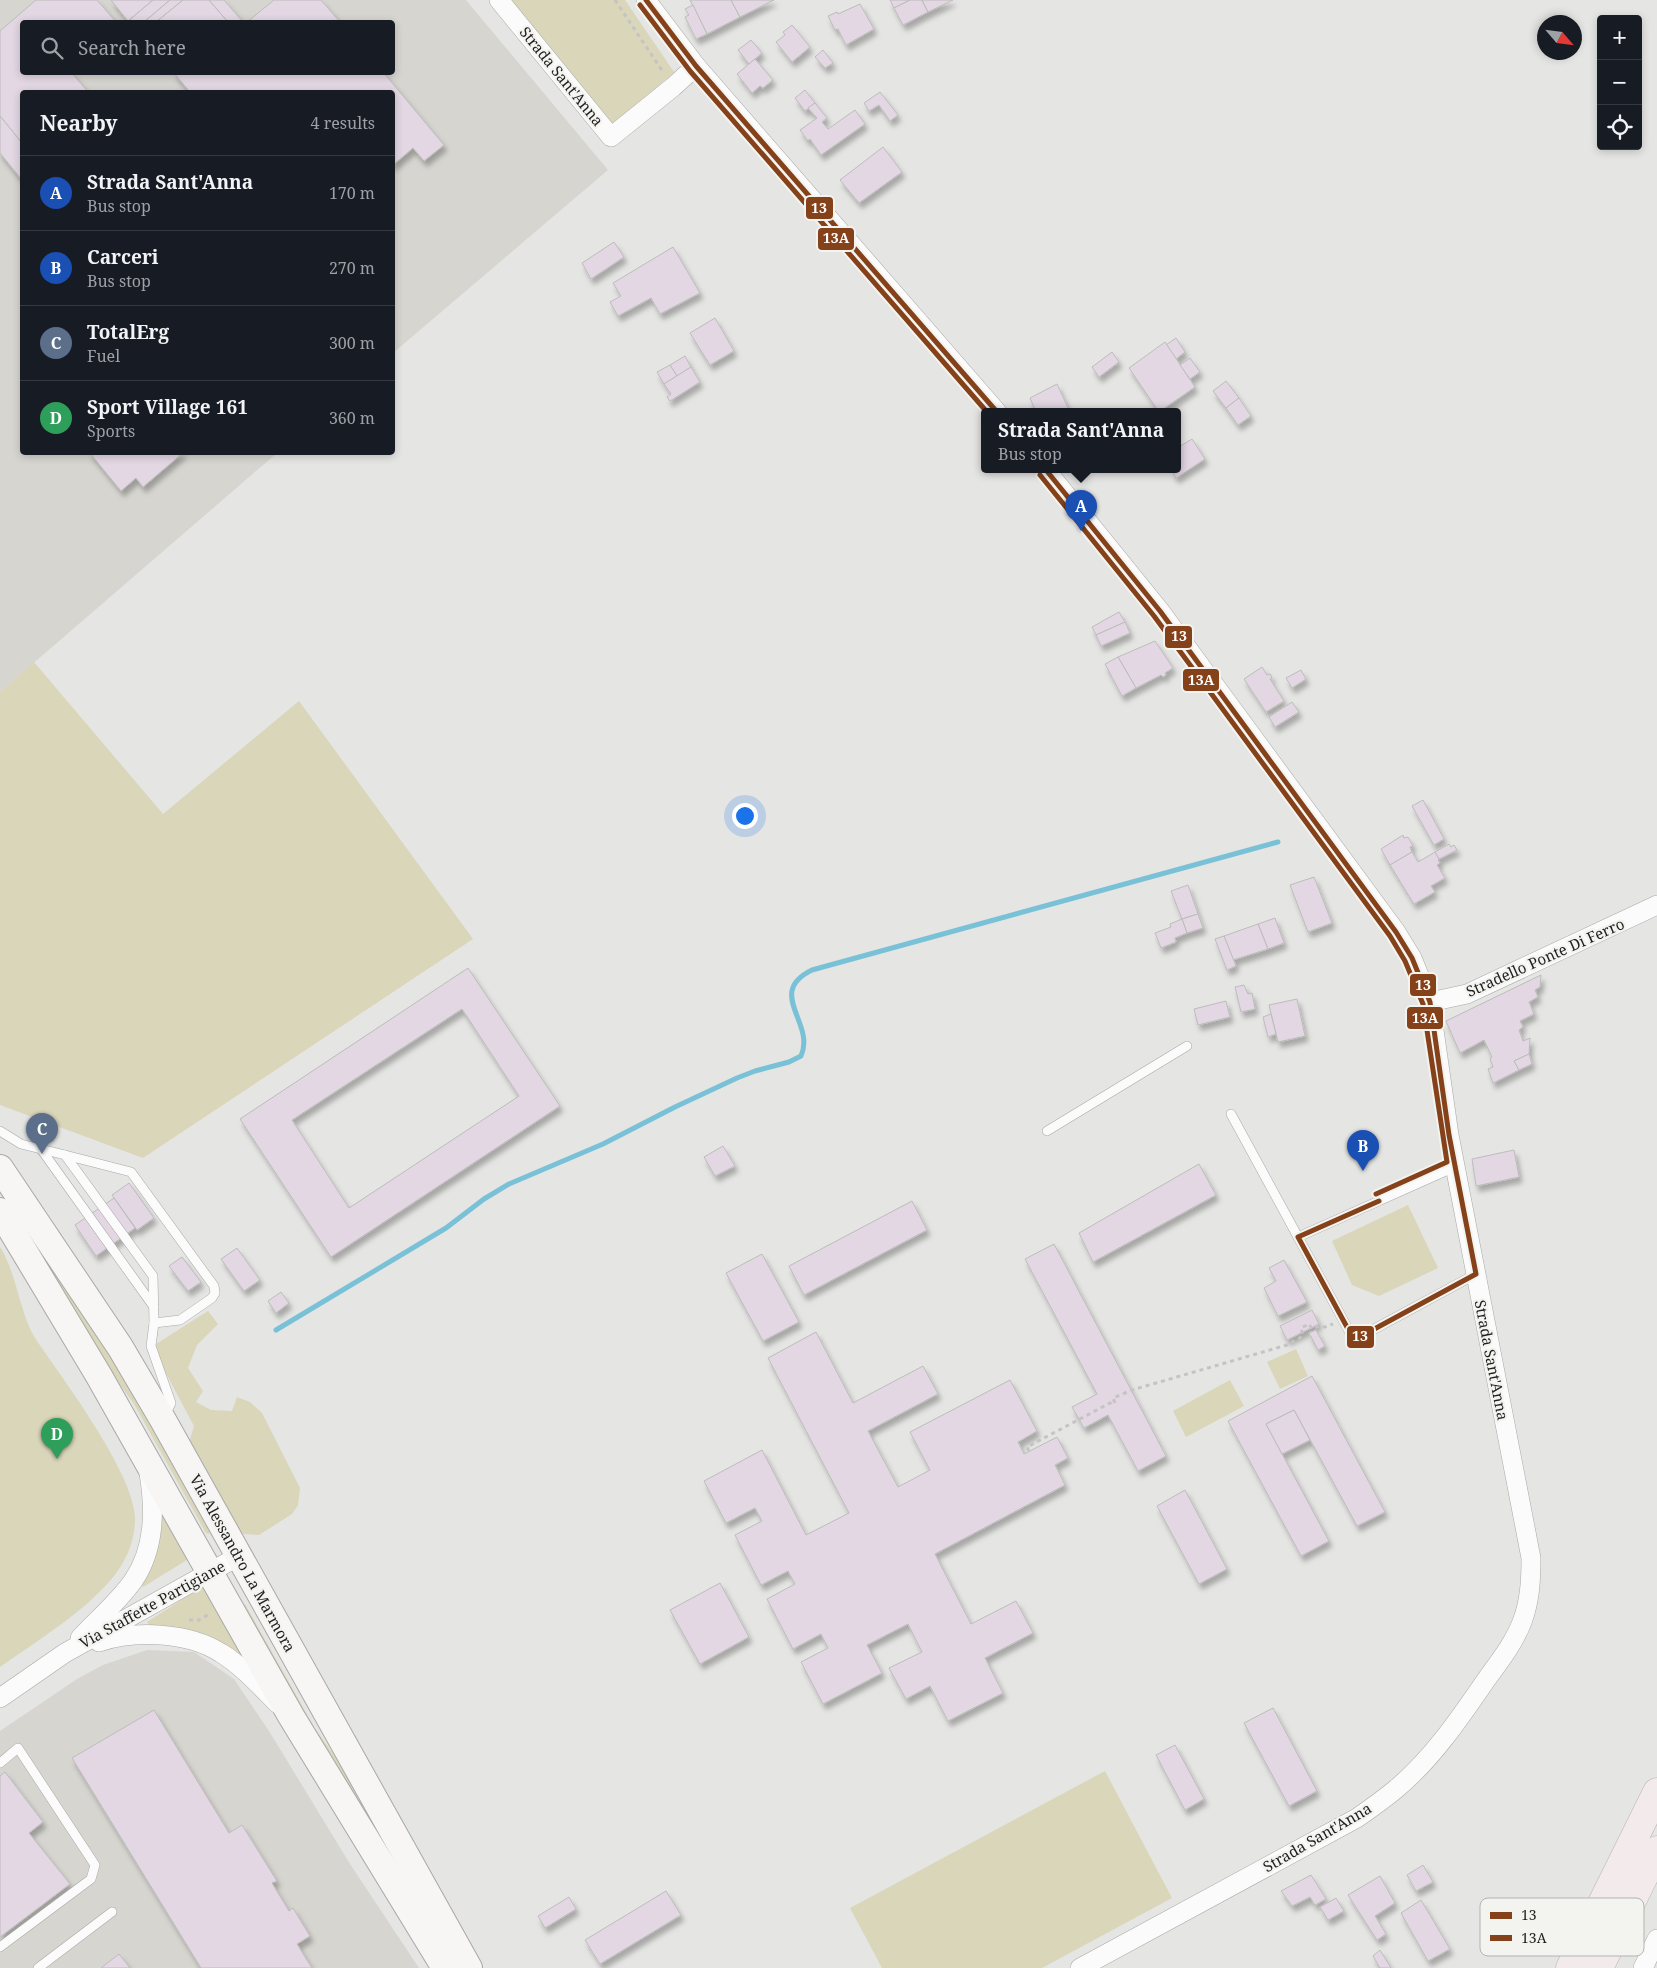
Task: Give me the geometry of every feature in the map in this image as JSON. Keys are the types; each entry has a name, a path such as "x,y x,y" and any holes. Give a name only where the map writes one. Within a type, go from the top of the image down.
{"highway":[{"path":"1605,1898 1657,1792"},
{"path":"1633,1898 1657,1850"},
{"path":"1570,1968 1576,1956"},
{"path":"1599,1968 1605,1956"}],"main road":[{"name":"Via Alessandro La Marmora","path":"0,1168 120,1347 163,1420 469,1968"},
{"path":"0,1211 99,1376 291,1716 445,1968"}],"street":[{"name":"Strada Sant'Anna","path":"499,0 611,137 696,66"},
{"path":"650,1 696,66 994,408"},
{"name":"Strada Sant'Anna","path":"1048,473 1160,610 1396,932 1412,958 1430,1002 1456,1167 1531,1558 1529,1598 1522,1623 1509,1648 1461,1715 1425,1760 1396,1789 1356,1818 1080,1968"},
{"name":"Stradello Ponte Di Ferro","path":"1430,1002 1467,994 1657,906"},
{"path":"65,1653 132,1581 142,1564 149,1548 152,1522 152,1491 148,1464"},
{"name":"Via Staffette Partigiane","path":"0,1698 65,1653 239,1556"},
{"name":"Via Staffette Partigiane","path":"65,1653 117,1636 148,1635 188,1638 221,1653 291,1716"},
{"path":"1642,1968 1657,1939"}],"lane":[{"path":"1047,1131 1187,1046"},
{"path":"1231,1114 1354,1340 1476,1274"},
{"path":"0,1131 21,1144 131,1172 214,1286 215,1293 212,1298 180,1320 154,1323"},
{"path":"41,1149 154,1308"},
{"path":"65,1155 153,1276 154,1323 151,1346 170,1403 163,1420"},
{"path":"1298,1237 1456,1167"},
{"path":"0,1763 18,1748 94,1865 91,1879 0,1947"},
{"path":"38,1968 112,1912"}],"path":[{"path":"615,0 673,87"},
{"path":"1029,1451 1027,1447 1112,1402 1113,1404 1113,1398 1132,1390 1288,1345 1302,1336 1300,1328 1309,1324 1312,1329 1320,1326 1326,1327 1342,1319"},
{"path":"181,1621 199,1620 228,1604"}],"shaded area":[{"path":"0,0 466,0 608,170 395,351 395,90 20,90 20,455 275,455 0,692"},
{"path":"491,0 625,0 674,72 603,135"},
{"path":"34,662 163,814 299,701 473,939 143,1158 0,1105 0,692"},
{"path":"1408,1205 1438,1268 1379,1296 1352,1285 1332,1241"},
{"path":"25,1221 114,1355 210,1531 209,1534 206,1533 134,1404 98,1354 38,1253"},
{"path":"0,1247 10,1268 30,1328 79,1401 110,1453 123,1477 132,1500 135,1519 133,1539 123,1564 108,1583 64,1622 0,1667"},
{"path":"208,1311 218,1324 197,1345 188,1368 203,1391 196,1402 211,1410 232,1411 237,1397 250,1402 262,1413 300,1488 298,1505 292,1514 259,1535 243,1534 234,1526 188,1446 194,1426 161,1364 156,1344"},
{"path":"1296,1349 1308,1376 1280,1389 1267,1362"},
{"path":"1230,1380 1244,1406 1186,1437 1173,1411"},
{"path":"159,1505 190,1558 143,1587 140,1584"},
{"path":"203,1586 245,1659 175,1628 150,1625 147,1622"},
{"path":"245,1604 314,1727 356,1786 421,1914 241,1607"},
{"path":"147,1650 194,1652 234,1679 269,1731 350,1864 419,1968 0,1968 0,1731 77,1679 103,1665"},
{"path":"1105,1771 1172,1898 1042,1968 882,1968 850,1908"}],"building":[{"path":"36,0 97,0 114,20 20,20 20,75 74,75 86,90 20,90 20,141 0,116 0,31"},
{"path":"111,0 153,0 129,20"},
{"path":"153,0 170,0 146,20 129,20"},
{"path":"170,0 183,0 158,20 146,20"},
{"path":"183,0 209,0 226,20 158,20"},
{"path":"209,0 224,0 241,20 226,20"},
{"path":"274,0 321,0 338,20 249,20"},
{"path":"690,0 731,0 740,17 707,34"},
{"path":"731,0 774,0 740,17"},
{"path":"890,0 910,0 894,8"},
{"path":"910,0 922,0 928,12 903,25 894,8"},
{"path":"922,0 953,0 928,12"},
{"path":"860,4 874,29 846,45 838,29 835,30 828,16 837,12 838,14"},
{"path":"693,5 707,34 696,39 685,17 689,15 685,9"},
{"path":"792,25 810,47 792,62 776,42 785,35 783,32"},
{"path":"751,40 762,53 749,64 738,50"},
{"path":"823,50 833,63 825,68 815,57"},
{"path":"755,59 773,80 763,88 760,86 752,93 737,74"},
{"path":"176,75 386,75 444,145 424,161 413,148 395,163 395,90 188,90"},
{"path":"805,90 815,103 805,111 795,98"},
{"path":"880,92 898,115 890,121 879,105 869,111 864,103"},
{"path":"815,103 827,118 822,122 828,129 855,110 865,124 821,155 810,139 808,141 800,130 817,118 808,108"},
{"path":"0,116 20,141 20,178 0,153"},
{"path":"883,147 902,172 859,203 840,180"},
{"path":"614,242 624,257 591,279 582,263"},
{"path":"673,247 700,293 660,314 651,298 618,316 610,302 621,296 613,283"},
{"path":"715,318 734,351 710,365 690,333"},
{"path":"1176,338 1185,352 1176,359 1166,345"},
{"path":"1165,342 1195,387 1165,408 1156,408 1129,368"},
{"path":"1112,352 1119,362 1099,377 1092,367"},
{"path":"685,356 691,367 677,376 670,365"},
{"path":"1190,358 1200,372 1190,379 1180,365"},
{"path":"670,365 677,376 664,384 657,372"},
{"path":"691,367 700,382 670,401 667,397 671,394 664,384"},
{"path":"1226,381 1239,398 1226,408 1213,391"},
{"path":"1057,384 1068,408 1034,408 1030,398"},
{"path":"1239,398 1251,416 1238,425 1226,408"},
{"path":"1192,439 1205,459 1176,478 1173,473 1181,473 1181,446"},
{"path":"91,455 180,455 143,487 136,478 121,491"},
{"path":"1119,612 1125,622 1096,635 1092,627"},
{"path":"1125,622 1130,633 1101,646 1096,635"},
{"path":"1155,641 1173,668 1165,673 1166,675 1163,677 1161,675 1136,688 1118,657"},
{"path":"1118,657 1136,688 1122,696 1105,664"},
{"path":"1262,667 1267,675 1270,674 1272,677 1270,679 1284,701 1266,712 1244,679"},
{"path":"1301,670 1306,679 1292,688 1286,678"},
{"path":"1292,702 1299,712 1275,727 1269,717"},
{"path":"1423,800 1444,839 1434,845 1412,806"},
{"path":"1403,835 1404,838 1408,837 1413,846 1410,847 1412,852 1390,865 1381,849"},
{"path":"1449,844 1451,847 1454,845 1457,850 1439,859 1435,852"},
{"path":"1412,852 1418,862 1435,852 1440,863 1437,865 1445,878 1431,886 1435,892 1414,904 1390,865"},
{"path":"1314,877 1332,923 1308,932 1290,885"},
{"path":"1188,885 1198,914 1182,919 1171,891"},
{"path":"1198,914 1203,928 1187,933 1182,919"},
{"path":"1275,918 1284,943 1268,949 1258,924"},
{"path":"1182,919 1187,933 1175,938 1176,942 1161,948 1155,933 1171,927 1170,924"},
{"path":"1258,924 1268,949 1233,960 1224,936"},
{"path":"1224,936 1236,966 1227,970 1215,939"},
{"path":"468,968 560,1106 331,1257 240,1119","holes":["462,1009 519,1096 349,1208 292,1120"]},
{"path":"1541,975 1540,987 1535,990 1538,997 1529,1002 1534,1014 1520,1021 1523,1027 1519,1030 1523,1041 1530,1038 1529,1054 1514,1061 1519,1070 1493,1083 1488,1069 1493,1067 1490,1059 1492,1057 1484,1040 1460,1053 1446,1021"},
{"path":"1244,985 1248,994 1252,993 1255,1009 1241,1012 1235,987"},
{"path":"1297,999 1305,1036 1278,1042 1269,1005"},
{"path":"1226,1001 1230,1017 1198,1025 1194,1009"},
{"path":"1271,1014 1276,1034 1268,1037 1263,1017"},
{"path":"1529,1054 1532,1064 1519,1070 1514,1061"},
{"path":"723,1146 735,1166 715,1176 704,1157"},
{"path":"1514,1150 1519,1177 1476,1186 1472,1159"},
{"path":"1199,1164 1216,1195 1093,1262 1079,1233"},
{"path":"129,1183 154,1218 137,1230 112,1195"},
{"path":"114,1198 135,1228 96,1256 75,1225"},
{"path":"912,1201 927,1230 804,1295 789,1266"},
{"path":"1054,1244 1166,1456 1138,1471 1108,1415 1084,1428 1072,1407 1097,1394 1025,1259"},
{"path":"237,1248 260,1280 244,1291 221,1259"},
{"path":"762,1254 799,1322 763,1341 726,1273"},
{"path":"182,1257 201,1282 188,1291 169,1266"},
{"path":"1284,1260 1307,1302 1278,1316 1264,1288 1276,1281 1269,1268"},
{"path":"281,1292 289,1303 276,1313 268,1301"},
{"path":"1312,1310 1319,1324 1287,1340 1280,1326"},
{"path":"1316,1330 1325,1346 1318,1350 1309,1333"},
{"path":"816,1332 853,1403 923,1366 938,1394 868,1431 898,1487 930,1470 910,1432 1010,1380 1037,1431 1018,1442 1024,1454 1057,1437 1068,1458 1055,1465 1065,1485 935,1554 971,1624 1016,1601 1033,1633 985,1658 1003,1693 948,1721 930,1686 906,1699 889,1668 922,1652 908,1624 867,1645 882,1673 823,1704 801,1662 828,1648 821,1634 793,1649 767,1599 795,1584 788,1571 761,1585 735,1535 762,1521 755,1508 726,1523 704,1481 762,1450 806,1535 849,1513 768,1358"},
{"path":"1312,1376 1385,1512 1357,1526 1294,1410 1266,1424 1329,1541 1301,1556 1228,1421"},
{"path":"1294,1410 1310,1440 1282,1454 1266,1424"},
{"path":"1185,1490 1227,1569 1199,1584 1157,1506"},
{"path":"720,1583 749,1637 700,1664 670,1610"},
{"path":"1273,1708 1317,1791 1289,1806 1244,1723"},
{"path":"154,1710 229,1833 242,1825 277,1881 272,1883 289,1911 293,1908 310,1936 297,1944 312,1968 201,1968 72,1758"},
{"path":"1175,1745 1204,1799 1185,1810 1156,1755"},
{"path":"5,1772 43,1822 29,1833 70,1884 0,1937 0,1776"},
{"path":"1423,1865 1433,1882 1416,1891 1407,1875"},
{"path":"1311,1875 1326,1899 1315,1905 1310,1897 1292,1906 1281,1891"},
{"path":"1380,1876 1395,1903 1375,1916 1386,1934 1377,1940 1348,1895"},
{"path":"666,1891 681,1915 600,1964 585,1940"},
{"path":"569,1897 576,1909 545,1928 538,1916"},
{"path":"1336,1898 1344,1911 1328,1920 1320,1907"},
{"path":"1421,1900 1450,1949 1428,1961 1401,1913"},
{"path":"1380,1950 1391,1968 1380,1968 1373,1956"},
{"path":"119,1954 130,1968 101,1968"}],"waterway":[{"path":"276,1330 446,1228 484,1199 509,1184 603,1144 737,1078 789,1062 801,1056 804,1044 792,999 793,988 799,979 812,970 1278,842"}],"transit line":[{"name":"13","path":"646,0 696,66 994,408"},
{"name":"13A","path":"640,5 690,71 984,408"},
{"name":"13","path":"1048,473 1160,611 1396,932 1412,958 1430,1002 1449,1135 1476,1274 1354,1340 1298,1237 1379,1201"},
{"name":"13A","path":"1040,475 1154,616 1390,936 1405,961 1423,1004 1447,1162 1376,1194"}],"place":[{"name":"Strada Sant'Anna","path":"1081,531"},
{"name":"TotalErg","path":"42,1154"},
{"name":"Carceri","path":"1363,1171"},
{"name":"Sport Village 161","path":"57,1459"}]}
